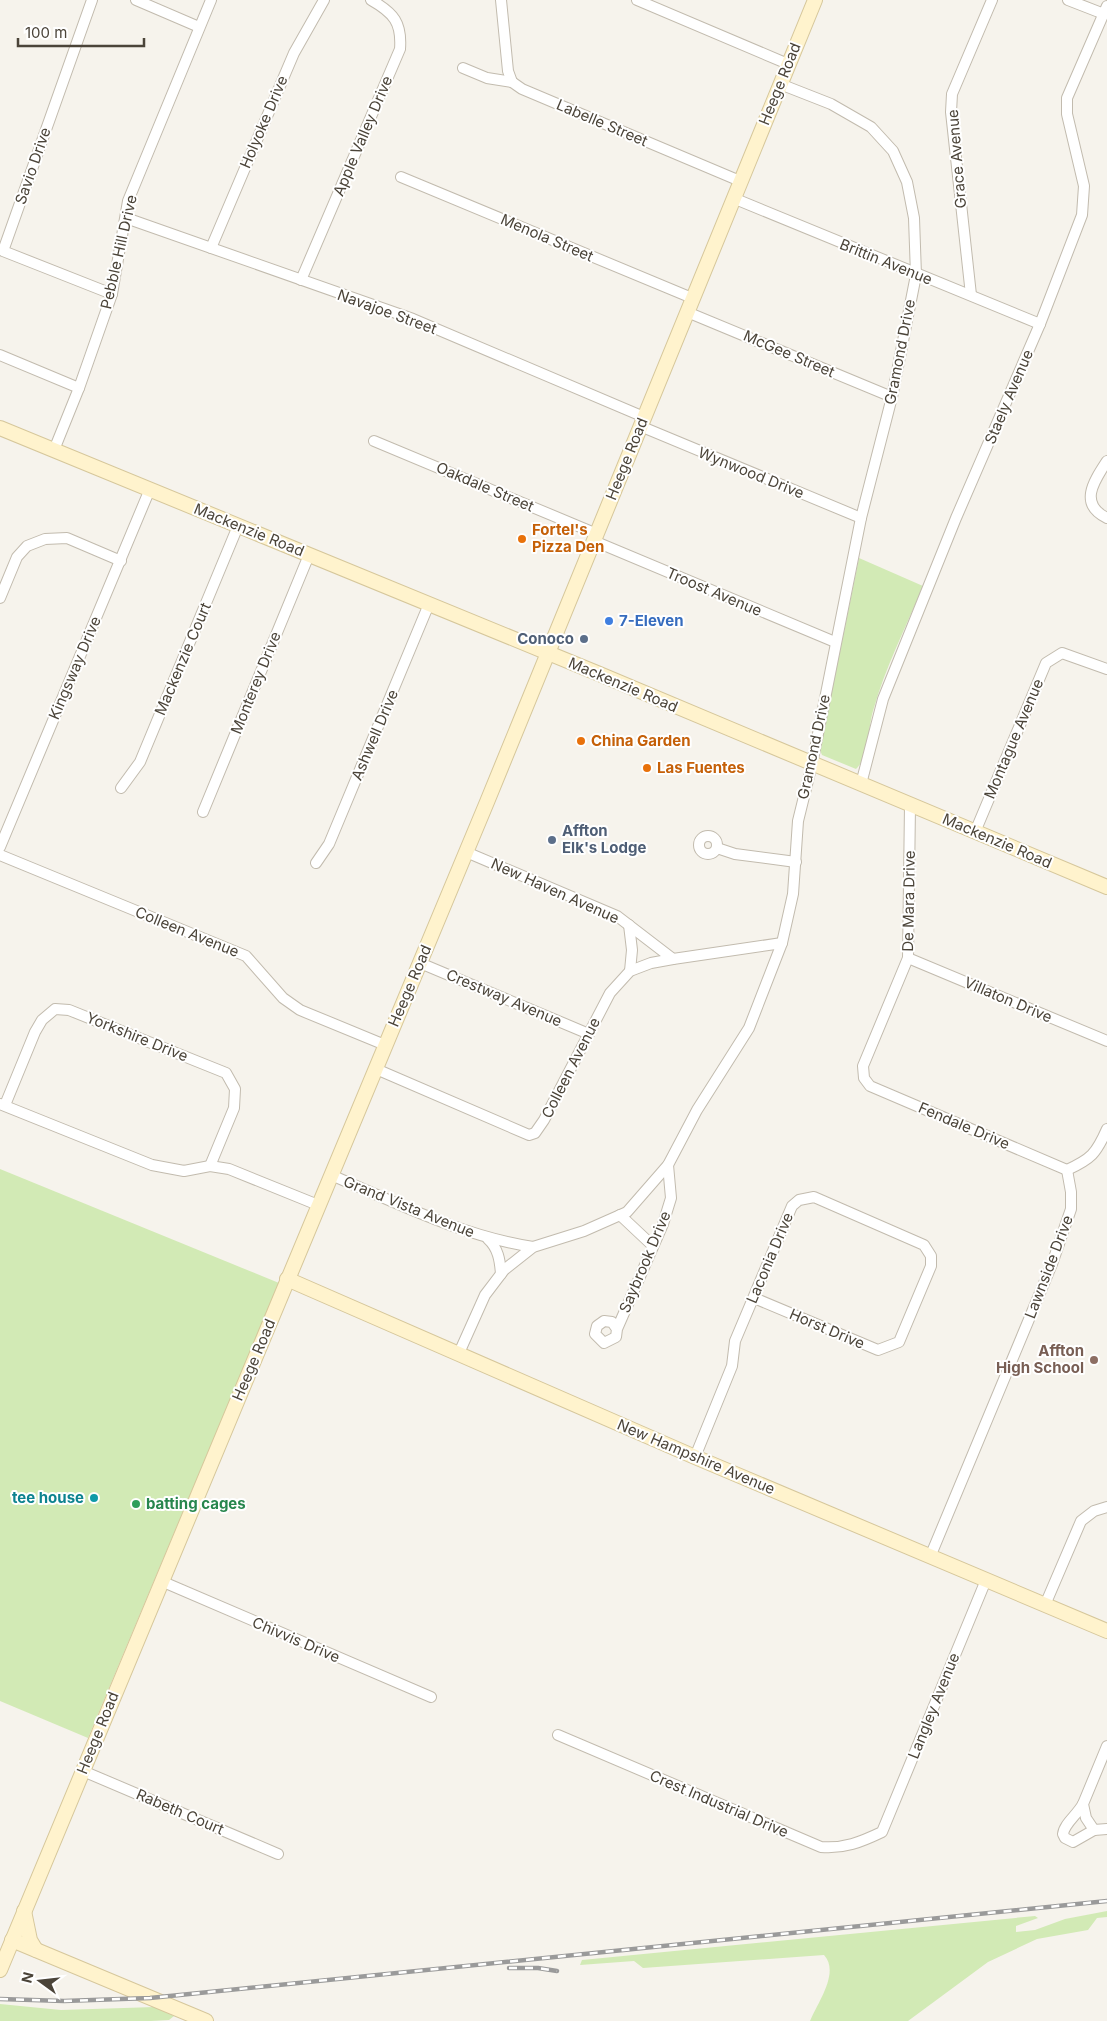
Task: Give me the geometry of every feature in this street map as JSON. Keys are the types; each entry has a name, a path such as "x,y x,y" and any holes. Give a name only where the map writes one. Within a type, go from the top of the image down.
{"street":[{"name":"Savio Drive","path":"92,0 3,251 112,294"},
{"path":"136,0 199,27"},
{"name":"Pebble Hill Drive","path":"54,450 79,388 112,294 128,201 210,0"},
{"name":"Holyoke Drive","path":"211,248 294,53 324,0"},
{"name":"Apple Valley Drive","path":"301,280 400,49 401,32 396,20 384,7 371,0"},
{"path":"501,0 508,71 512,82"},
{"path":"637,0 788,64"},
{"name":"Heege Road","path":"0,1970 466,852 815,0"},
{"name":"Grace Avenue","path":"971,295 951,112 952,94 992,0"},
{"path":"1068,0 1105,10"},
{"name":"Staely Avenue","path":"860,784 882,699 956,518 1040,324 1082,215 1084,186 1067,114 1067,98 1105,10"},
{"name":"Labelle Street","path":"463,68 487,78 512,82 522,89 740,181"},
{"name":"Gramond Drive","path":"459,1353 485,1295 501,1274 533,1247 584,1231 627,1212 647,1192 668,1165 697,1110 749,1028 782,944 793,894 798,821 812,764 835,642 862,518 892,397 916,275 914,218 907,182 893,151 871,127 831,104 780,84"},
{"name":"Menola Street","path":"401,177 692,298"},
{"name":"Brittin Avenue","path":"733,198 916,275 971,295 1040,324"},
{"name":"Navajoe Street","path":"126,218 413,319 642,422"},
{"name":"McGee Street","path":"686,312 892,397"},
{"path":"0,355 79,388"},
{"name":"Wynwood Drive","path":"642,422 862,518"},
{"name":"Mackenzie Road","path":"0,428 429,604 1107,887"},
{"name":"Oakdale Street","path":"374,441 595,538"},
{"path":"1107,461 1093,482 1091,493 1091,503 1096,513 1107,518"},
{"name":"Kingsway Drive","path":"0,847 150,489"},
{"name":"Mackenzie Court","path":"121,788 140,762 238,526"},
{"path":"0,598 18,557 26,546 45,539 67,538 121,561"},
{"name":"Troost Avenue","path":"595,538 835,642"},
{"name":"Monterey Drive","path":"203,812 309,555"},
{"name":"Ashwell Drive","path":"316,863 329,844 429,604"},
{"name":"Montague Avenue","path":"975,832 1046,663 1062,653 1107,670"},
{"name":"De Mara Drive","path":"864,1078 863,1066 908,958 910,805"},
{"path":"717,848 735,854 796,862"},
{"name":"New Haven Avenue","path":"466,852 617,916 673,959"},
{"name":"Colleen Avenue","path":"0,855 246,956 283,998 300,1010 385,1045"},
{"path":"629,925 632,950 630,971"},
{"path":"673,959 782,944"},
{"name":"Villaton Drive","path":"908,958 1107,1041"},
{"name":"Colleen Avenue","path":"376,1069 529,1136 537,1131 544,1120 610,993 630,971 651,963 673,959"},
{"name":"Crestway Avenue","path":"420,963 589,1034"},
{"name":"Yorkshire Drive","path":"2,1105 42,1020 55,1010 69,1010 226,1073 235,1090 234,1108 210,1166"},
{"name":"Fendale Drive","path":"864,1078 870,1086 1067,1170"},
{"path":"2,1105 152,1165 184,1171 210,1166 229,1169 318,1205"},
{"path":"1067,1170 1087,1161 1098,1151 1107,1129"},
{"name":"Saybrook Drive","path":"617,1329 663,1224 671,1198 668,1165"},
{"name":"Lawnside Drive","path":"930,1557 1052,1264 1071,1209 1071,1192 1067,1170"},
{"name":"Grand Vista Avenue","path":"331,1175 488,1238 533,1247"},
{"name":"Laconia Drive","path":"695,1456 726,1383 732,1366 736,1341 792,1206 800,1200 814,1197 924,1244 930,1256"},
{"path":"620,1215 654,1246"},
{"name":"Grand Vista Avenue","path":"488,1238 494,1244 500,1261 501,1274"},
{"name":"Horst Drive","path":"754,1298 878,1350 899,1342 931,1266 930,1256"},
{"name":"New Hampshire Avenue","path":"287,1279 930,1557 1107,1631"},
{"path":"1045,1605 1081,1521 1094,1512 1107,1507"},
{"name":"Langley Avenue","path":"882,1832 986,1580"},
{"name":"Chivvis Drive","path":"161,1582 431,1697"},
{"name":"Crest Industrial Drive","path":"558,1735 821,1847 852,1846 882,1832"},
{"path":"1107,1746 1083,1804 1076,1817 1066,1824 1062,1834 1073,1842 1094,1830 1107,1829"},
{"name":"Rabeth Court","path":"83,1771 278,1854"},
{"path":"1083,1804 1086,1818 1094,1830"},
{"path":"24,1911 30,1940 36,1950"},
{"path":"12,1940 206,2021"}],"green space":[{"path":"859,558 923,586 883,679 871,718 866,750 856,769 822,755 820,750"},
{"path":"0,1169 279,1283 88,1738 0,1701"},
{"path":"1107,1911 1107,1917 1097,1918 1088,1930 1037,1939 988,1962 908,2021 810,2021 829,1978 830,1970 824,1955 643,1968 634,1961 580,1965 582,1960 1035,1916 1038,1918 1016,1926 1016,1932 1035,1930 1065,1919"},
{"path":"0,2004 61,2010 155,2007 174,2016 169,2020 151,2021 0,2021"}],"railway":[{"path":"0,1999 64,2001 150,1998 1107,1901"},
{"path":"509,1968 538,1968 557,1971"}],"place":[{"name":"Fortel's Pizza Den","path":"522,539"},
{"name":"7-Eleven","path":"609,621"},
{"name":"Conoco","path":"584,639"},
{"name":"China Garden","path":"581,741"},
{"name":"Las Fuentes","path":"647,768"},
{"name":"Affton Elk's Lodge","path":"552,840"},
{"name":"Affton High School","path":"1094,1360"},
{"name":"tee house","path":"94,1498"},
{"name":"batting cages","path":"136,1504"}]}
